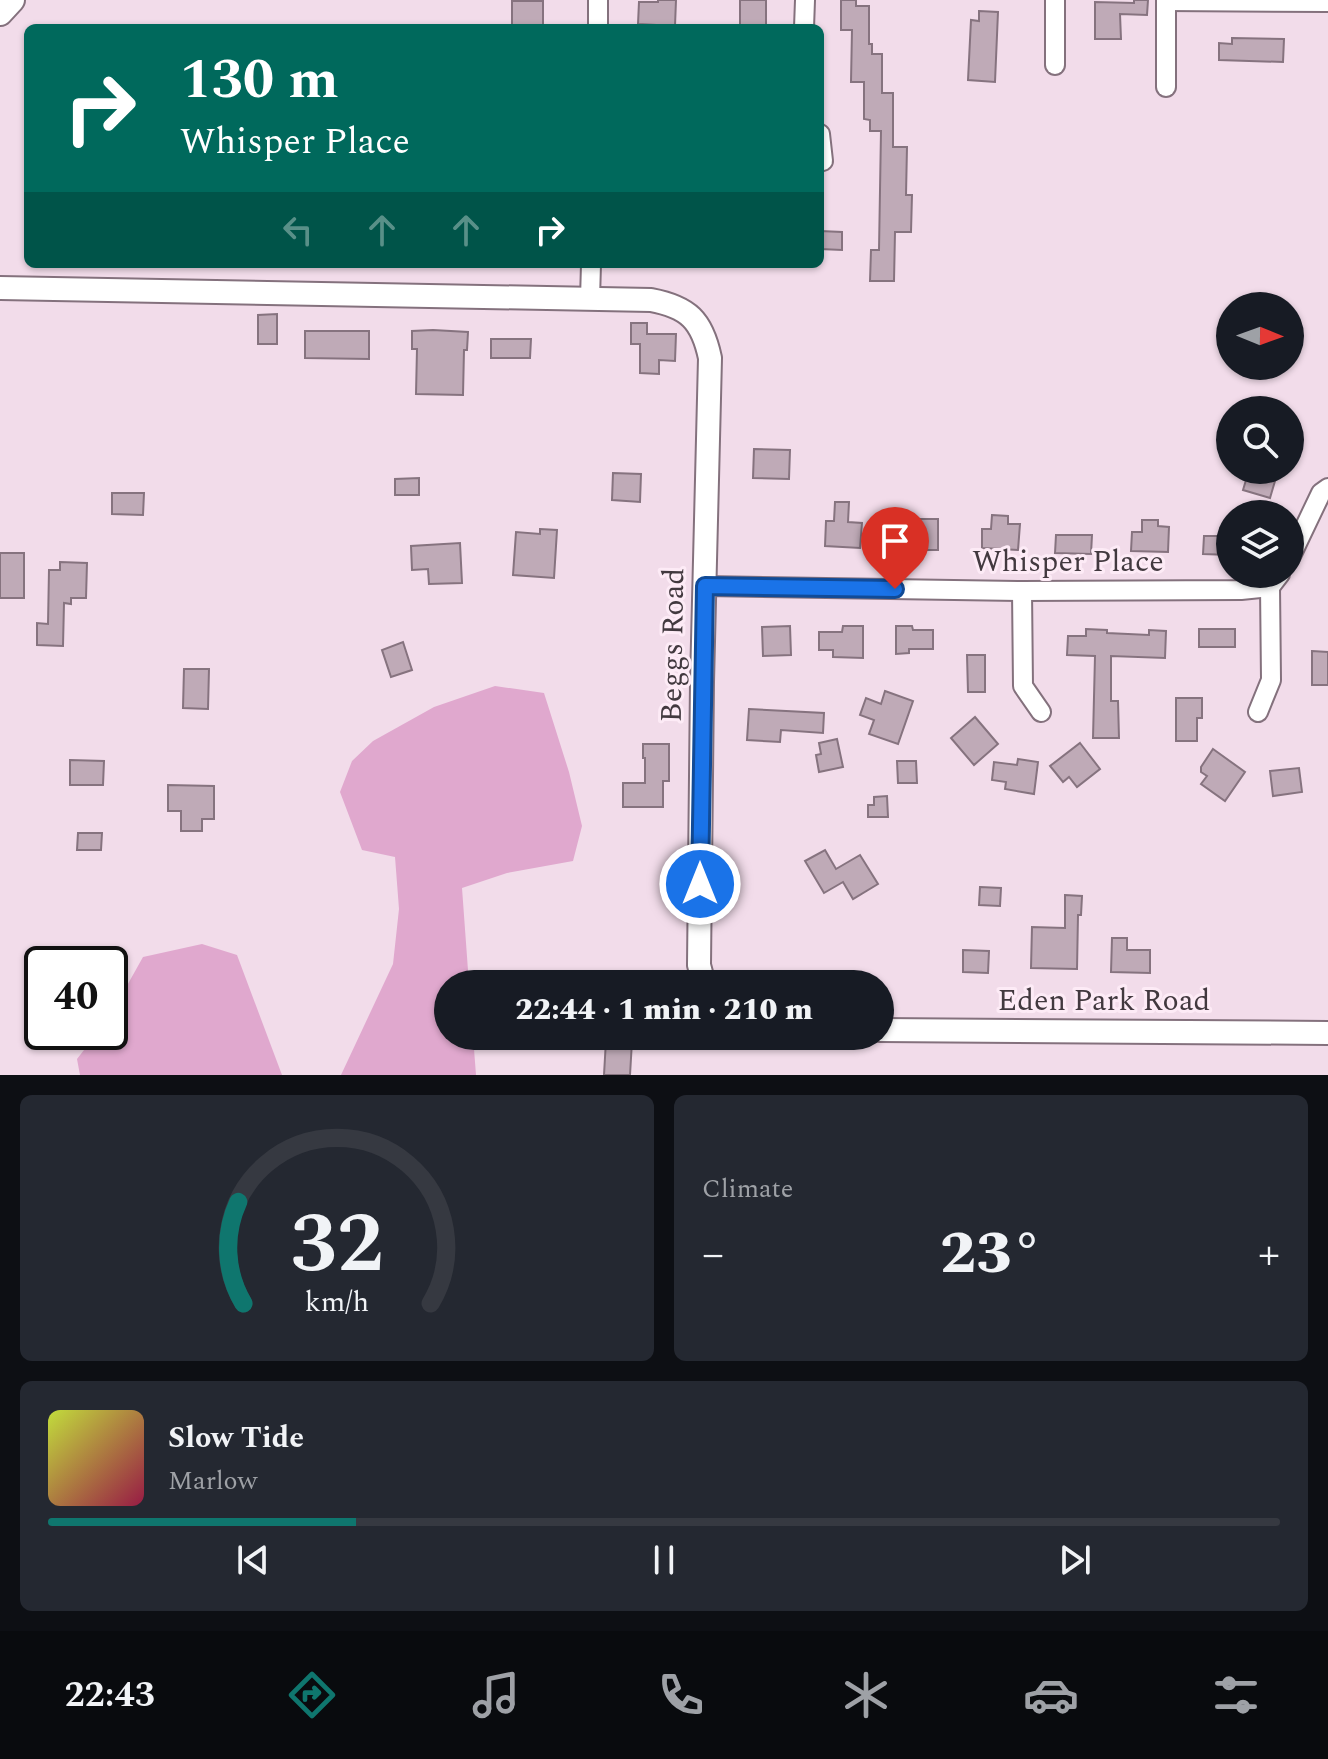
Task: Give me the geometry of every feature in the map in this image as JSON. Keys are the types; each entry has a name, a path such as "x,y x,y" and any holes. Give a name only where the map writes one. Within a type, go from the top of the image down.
{"main road":[{"path":"0,13 12,0"}],"street":[{"path":"598,0 598,24"},
{"path":"804,24 805,0"},
{"path":"1055,0 1055,65"},
{"path":"1166,87 1166,1 1328,2"},
{"path":"0,288 590,299 591,268"},
{"name":"Beggs Road","path":"590,299 651,300 670,304 687,313 697,324 706,339 710,358 702,682 700,970"},
{"path":"1304,529 1321,493 1328,488"},
{"name":"Whisper Place","path":"705,586 1022,591 1248,588"},
{"path":"1258,712 1271,680 1275,588"},
{"path":"1022,591 1023,686 1041,712"},
{"name":"Eden Park Road","path":"894,1030 1328,1033"}],"shaded area":[{"path":"495,686 544,693 582,826 573,861 507,873 462,888 468,970 434,970 434,1050 474,1050 476,1075 341,1075 393,964 399,909 395,857 362,850 340,792 352,761 373,741 434,707"},
{"path":"202,944 237,955 282,1075 80,1075 77,1059 84,1050 128,1050 128,984 143,957"}],"building":[{"path":"676,0 675,24 638,24 639,2"},
{"path":"740,0 766,0 766,24 740,24"},
{"path":"841,0 856,0 856,6 869,6 869,44 872,44 872,54 882,54 882,93 893,93 893,147 907,147 906,195 912,195 911,232 895,232 894,281 870,281 871,250 879,250 881,131 870,131 870,120 864,119 864,82 851,82 852,30 841,30"},
{"path":"1134,0 1148,0 1147,15 1120,14 1121,39 1095,39 1095,2 1134,3"},
{"path":"512,1 543,1 543,24 512,24"},
{"path":"979,11 998,12 995,82 968,80 971,20 979,21"},
{"path":"1232,38 1284,39 1283,62 1219,60 1219,43 1232,44"},
{"path":"824,231 842,232 842,250 824,249"},
{"path":"277,314 277,344 258,344 258,315"},
{"path":"631,323 647,323 647,334 676,334 675,361 659,360 659,374 640,373 640,344 631,344"},
{"path":"305,331 369,331 369,359 305,358"},
{"path":"412,331 468,332 467,350 464,350 463,395 416,394 417,349 412,349"},
{"path":"491,339 531,339 530,358 491,358"},
{"path":"754,449 790,450 789,479 753,478"},
{"path":"613,473 641,474 640,502 612,500"},
{"path":"419,478 419,495 395,495 395,479"},
{"path":"1245,484 1274,484 1270,498 1243,490"},
{"path":"112,493 144,493 143,515 112,514"},
{"path":"835,502 849,502 848,522 862,523 860,548 825,546 826,521 834,521"},
{"path":"992,515 1008,516 1008,524 1020,524 1018,550 982,548 982,529 991,529"},
{"path":"898,519 938,519 938,550 921,550 921,543 898,544"},
{"path":"1142,520 1158,520 1158,526 1169,527 1168,552 1131,551 1132,532 1142,532"},
{"path":"540,529 557,530 554,578 513,575 516,532 540,534"},
{"path":"1056,535 1092,535 1091,554 1055,553"},
{"path":"1204,536 1216,536 1216,554 1203,554"},
{"path":"460,543 462,583 429,584 428,569 412,570 411,546"},
{"path":"0,553 24,553 24,598 0,598"},
{"path":"60,562 87,563 86,598 71,598 71,604 64,603 63,646 37,645 37,623 48,624 49,570 60,570"},
{"path":"790,626 791,655 763,656 762,627"},
{"path":"843,626 863,626 863,658 833,657 833,650 819,650 819,632 842,632"},
{"path":"896,626 933,630 933,649 909,649 909,653 896,654"},
{"path":"1086,629 1149,635 1149,630 1166,631 1165,658 1111,656 1111,701 1118,701 1119,738 1093,738 1095,656 1067,655 1068,636 1086,636"},
{"path":"1199,629 1235,629 1235,647 1199,647"},
{"path":"403,642 412,670 391,677 382,650"},
{"path":"1312,651 1328,652 1328,685 1312,685"},
{"path":"967,655 985,655 985,692 968,692"},
{"path":"184,669 209,669 208,709 183,708"},
{"path":"885,691 913,701 898,744 869,734 874,720 860,715 866,698 881,704"},
{"path":"1176,698 1202,698 1202,718 1197,718 1197,741 1176,741"},
{"path":"749,709 824,713 823,733 781,730 780,742 747,740"},
{"path":"975,717 998,744 974,765 951,738"},
{"path":"837,739 843,767 819,772 816,755 821,754 819,743"},
{"path":"1080,743 1100,769 1077,787 1069,777 1063,782 1050,766"},
{"path":"643,744 669,744 669,781 663,781 663,807 623,807 623,783 645,783"},
{"path":"1213,749 1245,772 1225,801 1201,784 1207,776 1201,772 1201,767"},
{"path":"1018,759 1038,762 1034,794 1005,789 1006,782 992,780 994,762 1017,765"},
{"path":"70,760 104,761 103,785 70,785"},
{"path":"897,761 916,761 917,783 898,783"},
{"path":"1299,768 1302,792 1273,796 1270,771"},
{"path":"168,785 214,786 214,819 202,819 202,831 181,831 181,811 168,811"},
{"path":"887,796 888,817 868,817 868,805 874,805 874,797"},
{"path":"78,833 102,833 101,850 77,850"},
{"path":"825,850 836,869 860,855 878,884 853,899 843,882 824,893 805,861"},
{"path":"980,887 1001,888 1000,906 979,905"},
{"path":"1065,895 1082,896 1081,915 1078,915 1077,969 1031,968 1032,927 1065,928"},
{"path":"1112,938 1127,938 1127,950 1150,950 1150,973 1111,972"},
{"path":"963,950 989,951 988,973 963,972"},
{"path":"605,1050 631,1050 630,1075 604,1075"}],"route":[{"path":"700,884 705,586 895,589"}]}
